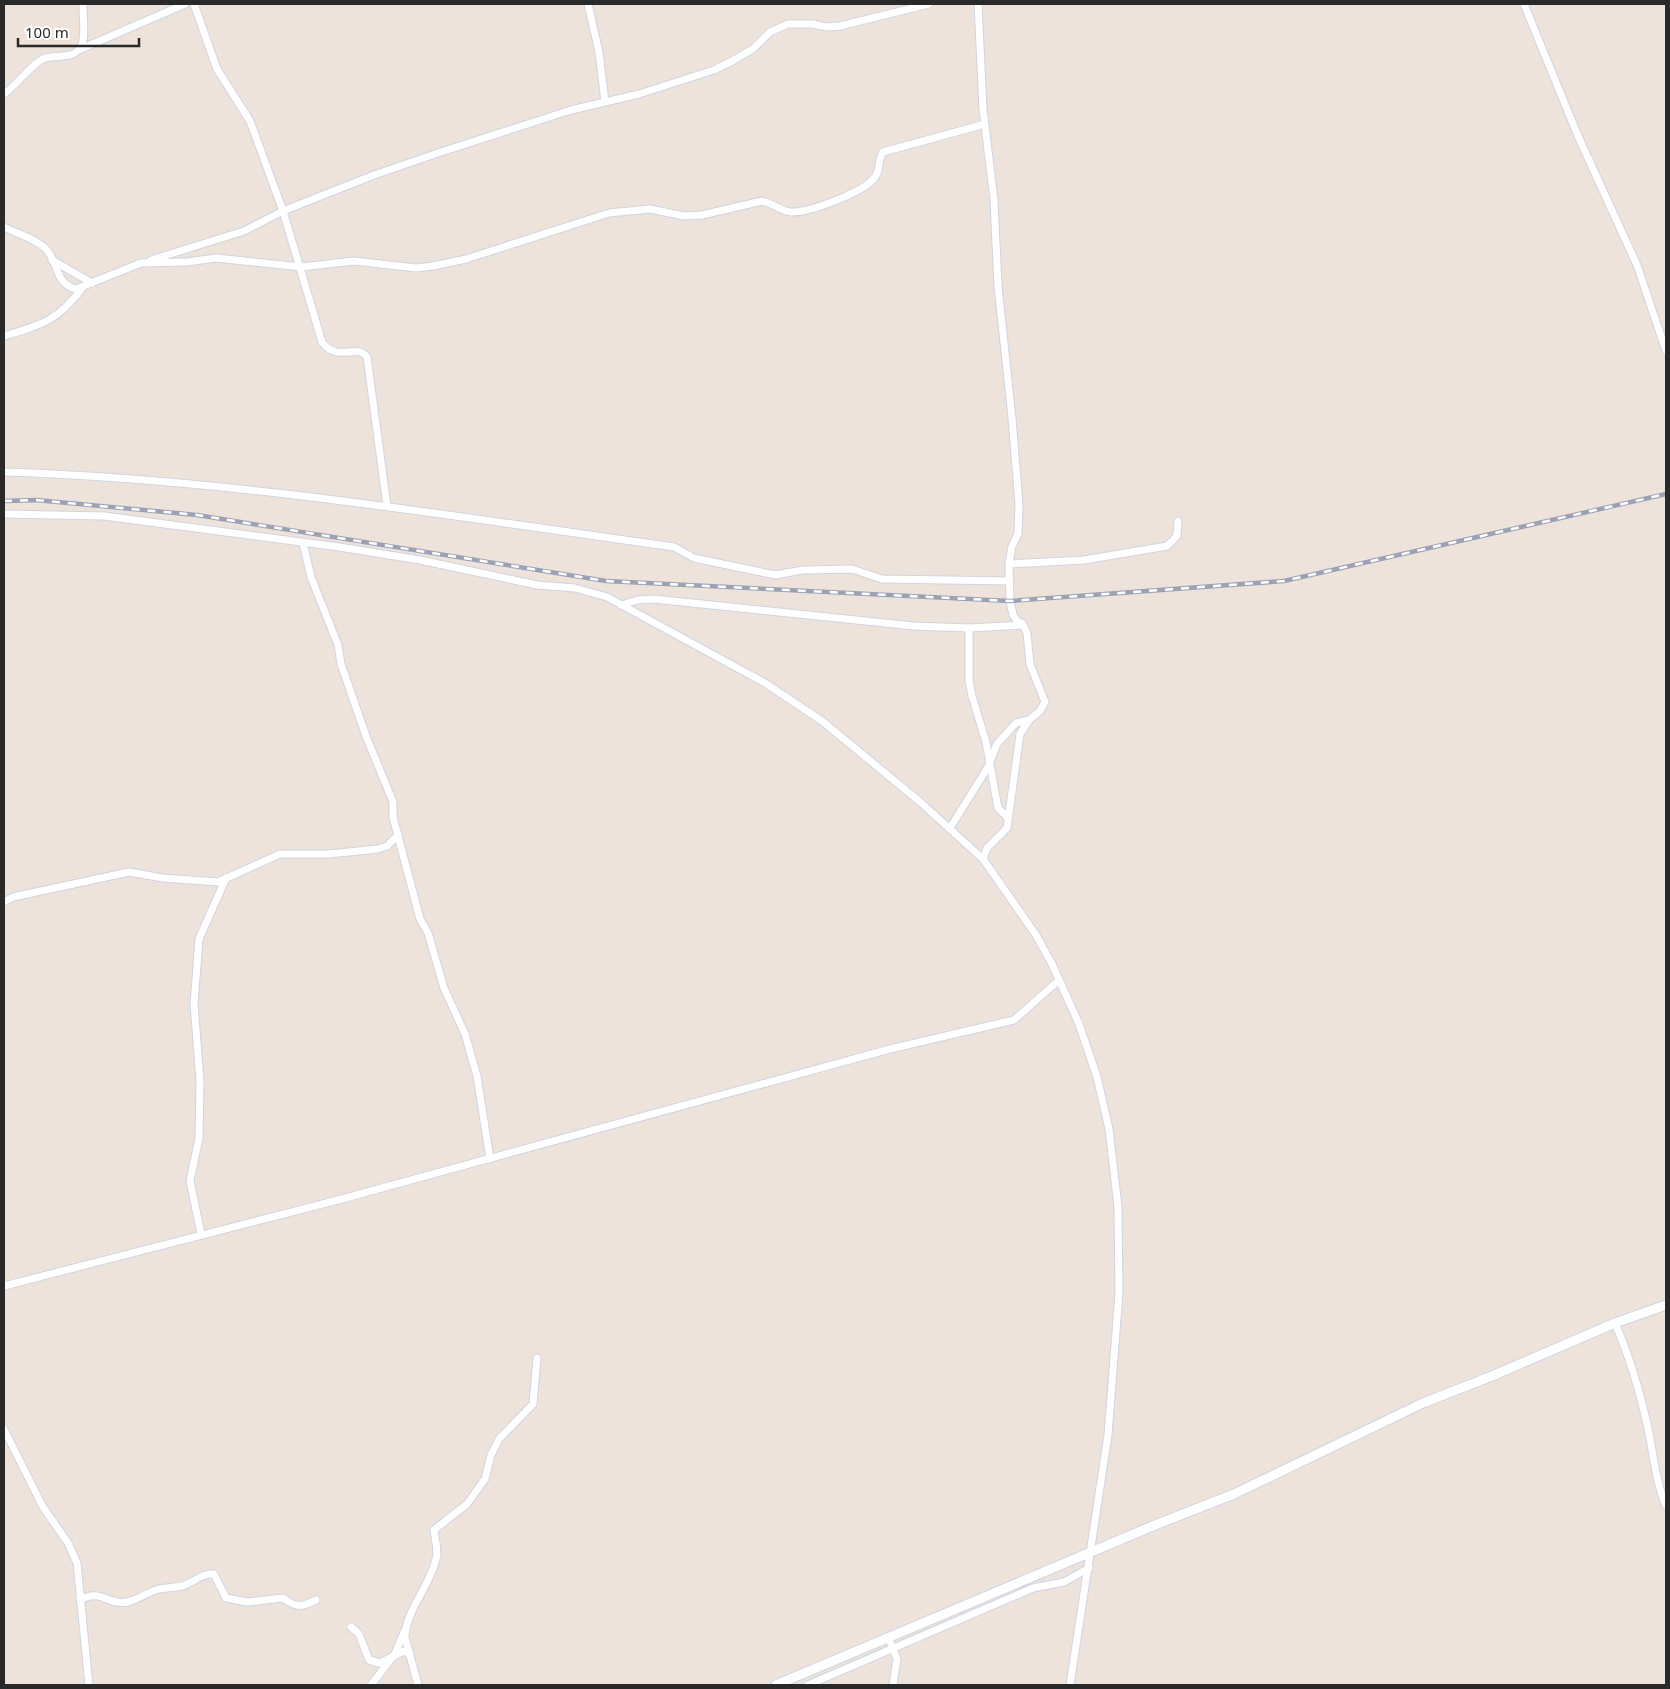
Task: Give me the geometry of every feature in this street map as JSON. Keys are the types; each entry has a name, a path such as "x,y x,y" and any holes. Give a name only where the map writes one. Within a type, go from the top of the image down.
{"street":[{"path":"81,49 84,35 83,4"},
{"path":"4,94 16,86 41,60 76,54 81,49 185,4"},
{"path":"194,4 217,69 250,121 283,211 320,337 329,350 339,354 362,352 368,362 387,506"},
{"path":"588,4 599,52 604,102"},
{"path":"4,227 42,246 48,252 65,285 76,289 141,262 244,231 283,211 432,155 571,110 639,94 714,70 754,48 770,32 788,24 813,24 826,28 929,4"},
{"path":"950,828 988,767 989,759 996,744 1016,723 1029,719 1040,711 1045,702 1030,664 1027,633 1022,623 1013,615 1009,564 1012,546 1018,534 1019,505 1012,418 999,301 994,200 983,109 978,4"},
{"path":"1524,4 1578,136 1637,265 1666,351"},
{"path":"141,262 187,262 216,258 301,267 354,261 416,268 448,264 609,213 650,209 684,216 702,215 762,202 770,203 784,211 803,210 855,191 872,181 876,176 878,161 883,152 986,124"},
{"path":"52,260 92,283"},
{"path":"4,336 37,327 52,319 68,307 83,287"},
{"path":"4,472 117,476 387,506 674,547 694,558 775,575 803,570 852,569 882,579 1010,582"},
{"path":"4,514 104,516 303,543 420,560 537,585 575,588 607,597 764,683 822,721 950,828 983,859 1036,935 1052,964 1058,982 1079,1024 1097,1077 1109,1129 1118,1207 1117,1327 1108,1435 1092,1552 1074,1650 1070,1685"},
{"path":"1009,564 1084,560 1167,546 1177,536 1178,521"},
{"path":"303,543 311,577 338,645 341,664 393,802 393,817 420,919 428,933 444,988 465,1034 477,1076 490,1159"},
{"path":"621,605 638,600 654,599 905,625 969,628 1021,624"},
{"path":"969,628 969,681 989,759 998,808 1008,818"},
{"path":"983,859 987,848 1007,828 1018,742 1023,728 1029,719"},
{"path":"4,902 13,897 129,872 163,878 218,882 285,853 321,854 378,849 387,846 398,834"},
{"path":"201,1234 190,1181 199,1138 200,1081 194,1004 199,939 226,878"},
{"path":"4,1286 490,1159 890,1049 1014,1020 1058,982"},
{"path":"776,1685 1234,1494 1423,1403 1492,1376 1615,1323 1666,1305"},
{"path":"1615,1323 1635,1379 1650,1441 1656,1476 1666,1506"},
{"path":"371,1685 395,1654 424,1590 437,1554 434,1530 467,1504 485,1478 491,1455 500,1438 533,1404 537,1358"},
{"path":"4,1429 43,1507 68,1543 77,1563 89,1685"},
{"path":"808,1685 1033,1588 1064,1582 1089,1568"},
{"path":"80,1600 89,1594 99,1595 117,1603 129,1602 155,1590 183,1586 205,1574 214,1574 226,1598 247,1602 283,1598 292,1606 303,1607 316,1600"},
{"path":"351,1627 359,1634 369,1660 380,1663 404,1651 410,1654"},
{"path":"405,1630 418,1685"},
{"path":"889,1638 898,1659 893,1685"}],"railway":[{"path":"4,501 36,500 197,515 606,581 1010,601 1284,581 1666,494"}]}
